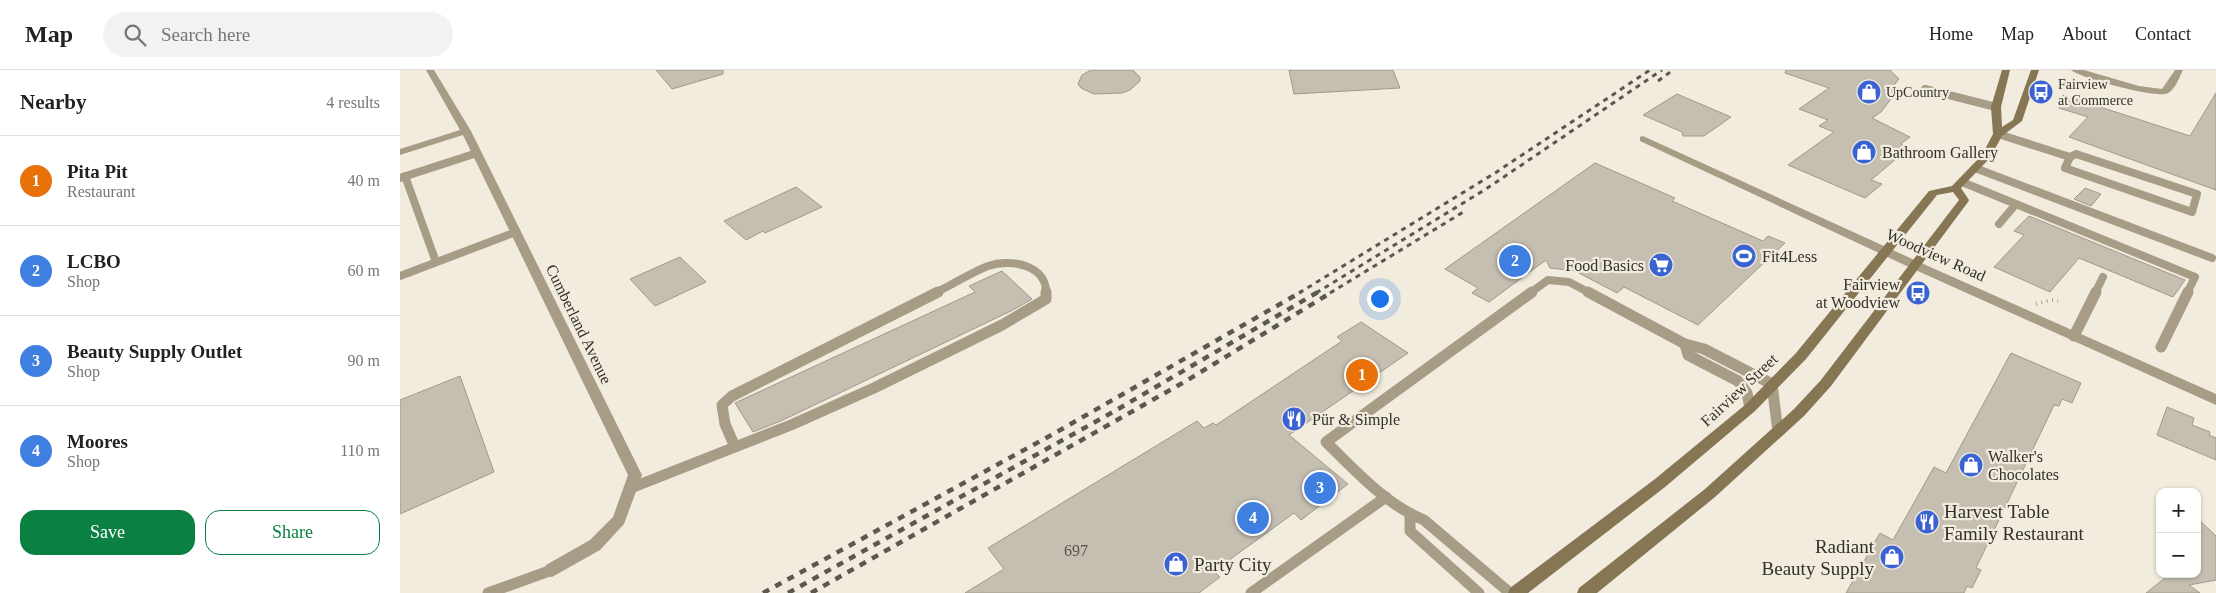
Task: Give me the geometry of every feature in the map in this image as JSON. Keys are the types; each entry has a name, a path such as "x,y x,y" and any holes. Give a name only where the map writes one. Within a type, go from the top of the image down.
{"main road":[{"path":"1998,134 1996,107 2006,70"},
{"path":"1585,593 1729,477 1805,407 1826,383 1964,200 1959,185 1986,156 1998,134 2017,121 2035,70"},
{"name":"Fairview Street","path":"1516,593 1660,483 1750,408 1801,356 1884,251 1933,193 1959,185"}],"street":[{"name":"Cumberland Avenue","path":"430,70 466,131 635,475 619,520 595,545 552,570"},
{"path":"2075,70 2138,90 2164,92 2169,88 2178,70"},
{"path":"400,152 466,131"},
{"name":"Woodview Road","path":"1643,139 1884,251 2216,400"}],"lane":[{"path":"1925,89 1996,107"},
{"path":"1998,134 2070,157 2076,154 2196,194 2192,212 2065,168 2070,157"},
{"path":"436,262 402,177 477,154"},
{"path":"1975,168 2212,258"},
{"path":"1959,185 2016,204 2195,277 2161,347"},
{"path":"1999,224 2016,204"},
{"path":"400,276 516,232"},
{"path":"631,488 760,438 888,381 1018,316 1046,299 1048,289 1046,282 1038,272 1026,265 1013,262 989,266 748,387 732,396 722,406 725,424 735,447"},
{"path":"2074,336 2103,277"},
{"path":"1510,593 1424,520 1410,516 1386,497 1326,442 1548,280 1570,282 1685,344 1704,349 1772,384 1778,432"},
{"path":"1685,344 1688,355 1738,381 1747,393 1750,408"},
{"path":"1251,593 1386,497"},
{"path":"1410,516 1410,531 1479,593"},
{"path":"488,593 552,570"}],"building":[{"path":"656,70 723,70 723,74 672,89"},
{"path":"1091,70 1133,70 1140,77 1140,81 1130,90 1122,93 1094,94 1081,88 1078,84 1082,75"},
{"path":"1289,70 1393,70 1400,88 1294,94"},
{"path":"1786,70 1890,70 1899,79 1891,89 1897,91 1881,112 1872,118 1910,137 1901,144 1909,148 1871,180 1882,184 1865,198 1788,165 1834,132 1819,126 1828,120 1799,109 1829,88 1785,73"},
{"path":"2216,93 2216,190 2069,137 2088,117 2059,108 2063,95 2190,136"},
{"path":"1677,94 1731,117 1704,136 1683,136 1682,132 1643,115"},
{"path":"1595,163 1675,198 1672,201 1763,241 1768,236 1785,243 1698,325 1624,287 1617,293 1575,271 1550,268 1546,260 1489,302 1472,293 1478,288 1445,269"},
{"path":"796,187 822,207 746,240 724,221"},
{"path":"2085,188 2101,194 2091,206 2074,199"},
{"path":"2029,216 2185,280 2173,297 2079,258 2050,292 1994,267 2024,235 2014,231"},
{"path":"680,257 706,282 655,306 630,279"},
{"path":"1002,271 1032,299 1013,310 783,420 753,432 735,403 975,292 969,286"},
{"path":"1361,322 1408,353 1289,435 1348,484 1301,520 1294,513 1214,571 1220,577 1199,593 965,593 1004,569 988,548 1197,421 1204,428 1213,423 1216,425 1342,341 1337,337"},
{"path":"2011,353 2081,383 2072,403 2062,399 2059,406 2054,405 1976,568 1981,570 1972,588 1967,586 1964,593 1846,593 1880,533 1893,540 1934,467 1946,473"},
{"path":"460,376 494,472 400,514 400,400"},
{"path":"2167,407 2194,418 2192,425 2210,432 2209,435 2216,438 2216,460 2157,435"},
{"path":"2201,522 2216,536 2216,580 2189,585 2200,593 2146,593 2165,578 2201,578"}],"railway":[{"path":"1299,293 1495,173 1650,70"},
{"path":"1316,293 1486,189 1662,70"},
{"path":"1658,81 1673,70"},
{"path":"1330,293 1465,211"},
{"path":"763,593 1055,433 1301,292"},
{"path":"788,593 1113,412 1318,292"},
{"path":"811,593 1186,381 1332,292"}],"place":[{"name":"UpCountry","path":"1869,92"},
{"name":"Fairview at Commerce","path":"2041,92"},
{"name":"Bathroom Gallery","path":"1864,152"},
{"name":"Fit4Less","path":"1744,256"},
{"name":"LCBO","path":"1515,261"},
{"name":"Food Basics","path":"1661,265"},
{"name":"Fairview at Woodview","path":"1918,293"},
{"name":"Pita Pit","path":"1362,375"},
{"name":"Pür & Simple","path":"1294,419"},
{"name":"Walker's Chocolates","path":"1971,465"},
{"name":"Beauty Supply Outlet","path":"1320,488"},
{"name":"Moores","path":"1253,518"},
{"name":"Harvest Table Family Restaurant","path":"1927,522"},
{"name":"Radiant Beauty Supply","path":"1892,557"},
{"name":"Party City","path":"1176,564"}]}
